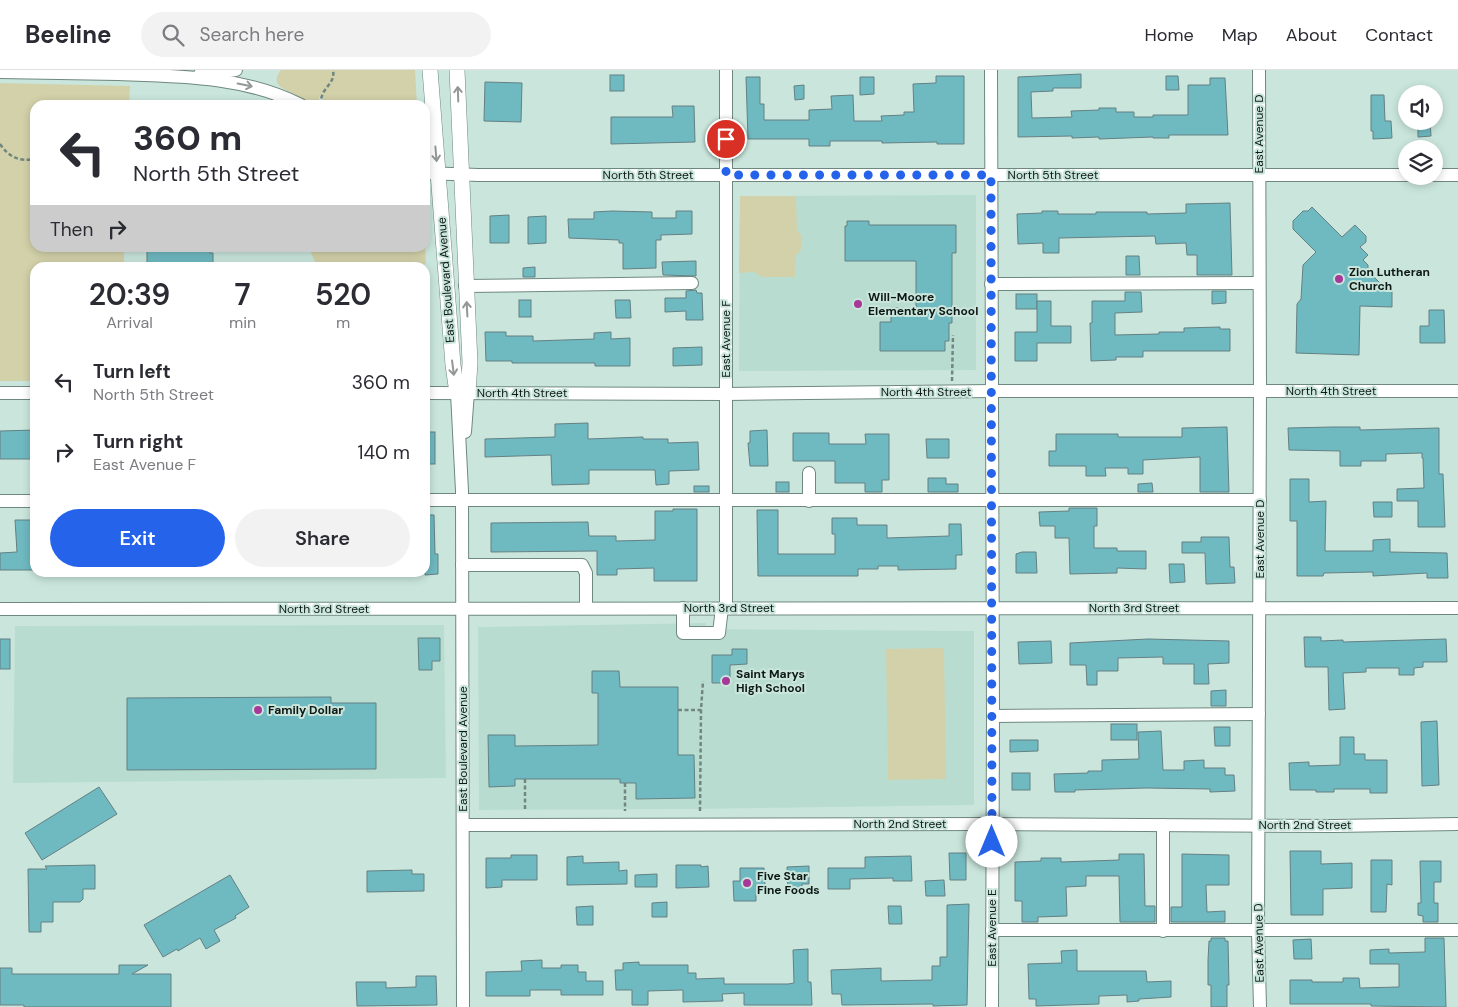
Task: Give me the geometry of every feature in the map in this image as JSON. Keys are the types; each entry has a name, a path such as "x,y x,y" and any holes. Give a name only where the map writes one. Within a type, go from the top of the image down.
{"main road":[{"name":"East Boulevard Avenue","path":"430,70 431,174 453,365 462,393"},
{"name":"East Boulevard Avenue","path":"457,70 465,286 470,363 462,393"}],"street":[{"path":"0,72 180,76 236,70"},
{"name":"East Avenue F","path":"683,608 683,633 719,633 724,608 727,500 726,70"},
{"name":"East Avenue E","path":"991,70 992,1007"},
{"name":"East Avenue D","path":"1259,70 1260,608 1258,931 1260,1007"},
{"path":"180,76 262,89 291,100"},
{"name":"North 5th Street","path":"431,174 1398,175"},
{"path":"1443,175 1458,175"},
{"path":"465,286 692,283"},
{"path":"991,284 1259,283"},
{"name":"North 4th Street","path":"430,393 726,394 992,391 1458,391"},
{"path":"0,393 30,393"},
{"name":"East Boulevard Avenue","path":"462,393 463,1007"},
{"path":"809,473 809,500"},
{"path":"430,499 462,495 727,500 1260,500"},
{"path":"0,501 30,501"},
{"path":"462,565 582,565 586,573 586,608"},
{"name":"North 3rd Street","path":"0,609 1458,608"},
{"path":"993,716 1259,714"},
{"name":"North 2nd Street","path":"463,825 992,824 1334,826 1458,824"},
{"path":"1163,825 1163,931"},
{"path":"992,930 1458,930"}],"path":[{"path":"321,100 321,96 333,79 333,70"},
{"path":"0,144 6,152 15,158 30,160"},
{"path":"952,334 952,392"},
{"path":"700,811 703,681"},
{"path":"678,710 701,710"},
{"path":"525,779 525,811"},
{"path":"625,783 625,811"}],"shaded area":[{"path":"281,70 415,70 417,100 323,100 321,94 319,100 305,100 280,87 277,80"},
{"path":"0,83 130,86 129,100 30,100 30,252 124,252 124,262 30,262 30,381 0,381"},
{"name":"Will-Moore Elementary School","path":"976,195 976,370 739,371 740,196"},
{"path":"740,196 796,196 797,231 802,236 801,250 796,255 795,277 762,277 754,272 739,273"},
{"path":"311,252 425,252 426,262 315,262"},
{"name":"Saint Marys High School","path":"706,623 706,629 974,631 974,805 479,810 478,627"},
{"path":"444,625 446,778 13,783 15,626"},
{"path":"944,648 946,779 888,780 886,649"}],"building":[{"path":"1081,74 1081,88 1053,88 1053,91 1031,92 1032,118 1072,117 1071,111 1099,110 1099,108 1116,108 1116,112 1134,112 1134,117 1188,115 1188,85 1210,85 1210,78 1225,78 1228,135 1169,135 1169,138 1099,139 1099,137 1072,138 1072,136 1018,137 1018,77"},
{"path":"610,75 624,75 624,91 610,91"},
{"path":"936,76 964,76 964,144 830,141 830,146 809,146 809,139 748,139 746,77 760,77 760,104 764,104 764,120 809,120 809,110 832,109 831,96 853,95 854,121 882,121 881,116 904,115 904,112 914,112 913,84 936,83"},
{"path":"1166,76 1178,76 1179,90 1166,90"},
{"path":"860,77 874,77 874,94 860,95"},
{"path":"485,82 522,83 521,122 484,121"},
{"path":"804,85 804,99 795,100 794,86"},
{"path":"1371,95 1384,95 1385,121 1391,121 1392,138 1373,139 1373,131 1371,131"},
{"path":"672,106 694,106 695,142 611,144 611,117 673,117"},
{"path":"1418,130 1431,130 1431,136 1418,137"},
{"path":"1230,203 1232,275 1197,275 1197,255 1187,255 1186,243 1156,244 1155,236 1059,238 1059,253 1043,253 1043,243 1018,244 1017,214 1042,213 1042,211 1058,211 1058,214 1096,214 1096,212 1186,213 1186,204"},
{"name":"Zion Lutheran Church","path":"1312,207 1342,237 1355,225 1366,236 1366,242 1360,247 1368,255 1363,260 1368,265 1368,271 1384,287 1392,287 1392,307 1360,306 1359,355 1296,353 1297,304 1301,299 1303,265 1316,252 1293,229 1293,221 1303,211 1308,211"},
{"path":"676,211 692,211 692,234 661,235 661,240 656,240 656,268 623,269 623,243 619,243 619,240 569,238 568,219 594,219 594,212 652,212 652,218 676,218"},
{"path":"509,215 509,243 490,243 490,216"},
{"path":"546,216 546,243 528,244 528,217"},
{"path":"847,221 869,221 869,225 956,225 956,253 952,253 952,323 949,323 949,341 945,341 945,351 880,351 880,322 891,322 891,308 916,308 916,261 845,261 845,226 847,226"},
{"path":"147,252 213,253 213,262 147,262"},
{"path":"1126,256 1139,256 1140,275 1126,275"},
{"path":"696,261 696,276 663,275 662,262"},
{"path":"535,267 535,277 523,277 523,268"},
{"path":"696,290 697,293 702,293 703,320 686,320 686,311 665,312 665,298 686,298 686,291"},
{"path":"1212,291 1226,291 1226,303 1212,304"},
{"path":"1125,292 1141,292 1142,312 1115,313 1115,335 1159,334 1159,332 1184,332 1184,328 1220,327 1220,329 1230,329 1230,351 1143,351 1143,357 1116,357 1116,360 1091,361 1090,323 1092,323 1092,301 1125,301"},
{"path":"1016,294 1037,294 1037,309 1016,309"},
{"path":"519,300 531,300 531,317 519,317"},
{"path":"615,300 630,300 631,318 616,318"},
{"path":"1037,301 1051,301 1051,326 1071,326 1071,343 1037,343 1037,361 1015,361 1015,332 1037,332"},
{"path":"1429,310 1444,310 1445,343 1420,343 1420,326 1429,326"},
{"path":"485,332 506,332 506,336 533,336 533,341 594,339 594,333 611,332 611,339 630,338 630,366 595,366 595,363 512,363 512,361 486,361"},
{"path":"702,347 702,365 673,366 673,348"},
{"path":"588,423 588,439 643,437 643,439 668,439 668,443 698,442 699,470 669,471 669,484 656,485 655,470 589,470 589,484 552,485 551,455 485,457 485,439 555,437 555,424"},
{"path":"1227,427 1229,492 1200,492 1200,457 1143,460 1143,474 1128,474 1128,468 1105,468 1106,476 1086,476 1086,466 1049,466 1049,451 1056,451 1056,434 1118,434 1118,437 1182,437 1182,428"},
{"path":"1360,427 1360,430 1439,428 1439,474 1443,474 1445,527 1418,527 1418,501 1397,501 1397,489 1424,488 1422,453 1386,454 1386,461 1361,461 1361,466 1340,466 1340,451 1289,450 1288,428"},
{"path":"30,430 30,459 0,459 0,431"},
{"path":"767,430 768,466 750,466 748,443 750,443 750,431"},
{"path":"430,432 435,432 435,464 430,464"},
{"path":"793,433 829,433 829,444 866,444 865,434 889,434 889,480 882,480 882,492 865,492 865,483 835,483 835,461 793,461"},
{"path":"926,439 949,439 949,458 927,458"},
{"path":"928,478 946,478 946,484 958,484 958,492 928,492"},
{"path":"1290,479 1309,479 1309,502 1326,501 1325,551 1373,551 1373,540 1390,539 1390,552 1447,553 1448,578 1427,578 1427,573 1373,576 1373,572 1324,573 1323,576 1297,576 1297,521 1290,521"},
{"path":"776,482 789,482 789,492 776,492"},
{"path":"1152,483 1153,492 1138,492 1138,484"},
{"path":"694,486 709,486 709,492 694,492"},
{"path":"1373,502 1392,502 1392,517 1374,517"},
{"path":"1069,508 1097,508 1097,526 1094,526 1094,548 1117,548 1117,551 1146,551 1146,569 1117,568 1117,573 1070,574 1069,538 1055,538 1055,526 1040,526 1039,512 1069,511"},
{"path":"673,509 697,509 697,581 654,581 654,568 617,569 617,575 597,575 597,551 491,552 491,523 588,522 589,536 616,536 616,541 655,540 655,511 673,511"},
{"path":"757,510 778,510 778,554 835,554 835,534 832,534 832,518 857,518 857,525 887,525 887,538 949,536 949,524 961,524 962,555 956,555 956,569 898,570 898,566 878,566 878,569 858,569 858,576 758,576"},
{"path":"430,515 434,515 435,554 438,554 438,574 430,575"},
{"path":"15,520 30,520 30,570 0,570 0,553 17,552"},
{"path":"1201,537 1229,537 1230,567 1234,567 1235,583 1206,584 1205,553 1182,553 1182,542 1201,542"},
{"path":"1036,552 1037,573 1016,573 1016,554"},
{"path":"1169,564 1184,564 1185,582 1170,583"},
{"path":"1304,637 1321,637 1321,641 1343,640 1343,642 1446,639 1447,662 1423,662 1423,667 1414,668 1414,675 1399,675 1399,668 1366,668 1366,672 1343,673 1345,709 1329,710 1328,667 1305,667"},
{"path":"418,638 440,638 440,661 432,661 432,670 419,670"},
{"path":"0,639 10,639 10,669 0,669"},
{"path":"1148,639 1229,641 1229,663 1208,664 1209,684 1194,684 1194,664 1163,664 1163,657 1118,658 1118,671 1097,671 1097,685 1087,685 1086,665 1070,665 1070,643"},
{"path":"1051,641 1052,663 1019,664 1018,642"},
{"path":"732,649 747,649 747,664 730,665 730,683 712,683 712,655 732,655"},
{"path":"592,671 619,671 620,687 678,687 678,755 694,755 695,798 636,799 636,783 620,783 620,779 515,779 515,786 489,787 488,735 515,735 515,746 598,745 598,693 592,693"},
{"path":"1226,690 1226,706 1211,706 1211,691"},
{"path":"331,697 331,703 376,703 376,769 127,770 127,698"},
{"path":"1437,721 1439,785 1422,786 1421,722"},
{"path":"1111,724 1137,724 1137,740 1111,740"},
{"path":"1214,727 1230,727 1230,746 1215,746"},
{"path":"1161,731 1163,770 1184,770 1184,761 1204,760 1204,768 1225,768 1225,775 1234,775 1235,791 1210,792 1210,789 1146,788 1055,792 1054,774 1102,771 1102,760 1139,759 1138,732"},
{"path":"1340,737 1354,737 1354,754 1365,754 1365,760 1387,760 1387,793 1370,793 1370,789 1334,789 1334,792 1290,790 1289,763 1309,762 1309,766 1340,765"},
{"path":"1010,740 1038,740 1038,751 1010,752"},
{"path":"1012,773 1030,773 1030,790 1012,790"},
{"path":"99,787 117,814 42,860 25,833"},
{"path":"1290,851 1321,851 1321,864 1352,863 1352,888 1323,889 1323,915 1291,915"},
{"path":"949,853 966,853 966,880 950,880"},
{"path":"1119,854 1144,854 1145,906 1155,906 1155,922 1120,922 1119,876 1086,876 1086,886 1066,887 1067,916 1038,917 1038,922 1022,922 1022,901 1015,901 1015,862 1041,861 1041,858 1061,858 1061,862 1119,860"},
{"path":"1182,854 1229,855 1229,885 1206,885 1207,912 1225,911 1225,922 1171,922 1171,907 1182,907"},
{"path":"511,855 537,855 537,880 502,880 502,887 486,888 486,858 511,858"},
{"path":"583,856 583,863 619,862 619,871 627,870 627,884 567,885 567,857"},
{"path":"911,856 912,881 893,881 893,878 850,879 850,889 828,889 828,868 865,868 865,857"},
{"path":"1371,860 1392,860 1392,885 1387,884 1386,912 1371,912"},
{"path":"1420,861 1441,861 1441,882 1434,882 1434,903 1438,903 1438,922 1423,922 1423,916 1418,915 1418,903 1421,903"},
{"path":"95,865 95,889 83,889 83,899 80,902 53,902 53,922 41,922 41,932 29,932 28,869 47,869 45,866"},
{"path":"676,865 708,866 709,887 676,888"},
{"path":"809,866 809,884 802,884 802,891 788,891 787,867"},
{"path":"740,868 764,868 765,885 756,885 756,901 734,901 733,881 740,881"},
{"path":"412,870 412,874 424,874 424,891 367,892 367,871"},
{"path":"657,874 657,887 635,887 635,875"},
{"path":"230,875 249,907 235,916 236,918 214,930 220,941 206,949 200,938 178,951 177,949 163,957 144,925"},
{"path":"944,880 945,896 926,896 925,881"},
{"path":"667,902 667,917 652,917 652,903"},
{"path":"969,904 967,1005 842,1005 841,994 832,994 831,970 881,968 881,981 932,980 932,966 940,966 940,957 947,957 947,905"},
{"path":"593,906 593,925 577,925 576,907"},
{"path":"888,906 901,906 902,924 889,924"},
{"path":"1211,938 1225,938 1225,941 1228,941 1229,985 1227,985 1227,1007 1211,1007 1211,985 1208,985 1208,960 1209,941 1211,941"},
{"path":"1425,938 1444,938 1446,1007 1371,1006 1371,1004 1290,1004 1290,980 1343,982 1343,978 1359,978 1360,988 1399,987 1399,964 1370,964 1370,950 1389,949 1389,953 1425,952"},
{"path":"1311,939 1312,959 1294,959 1293,940"},
{"path":"808,949 808,982 811,982 812,1005 744,1005 744,993 722,994 723,1001 683,1002 683,990 648,991 648,1005 632,1005 632,990 616,990 615,970 623,970 623,963 639,962 639,965 688,965 688,973 696,973 696,979 724,978 724,984 794,983 793,950"},
{"path":"1077,950 1077,971 1146,971 1147,982 1171,981 1171,997 1139,999 1139,1001 1127,1002 1127,995 1099,996 1099,1004 1036,1006 1036,999 1029,999 1028,964 1062,963 1061,951"},
{"path":"542,960 542,968 561,968 561,965 578,965 578,972 586,972 586,981 603,981 603,995 561,995 561,990 530,990 530,996 486,996 486,972 522,971 521,961"},
{"path":"119,965 148,965 132,974 171,974 171,1007 24,1007 24,1005 0,1005 0,968 12,968 12,974 119,974"},
{"path":"416,976 436,976 437,1005 357,1006 356,982 386,982 386,988 416,987"}],"place":[{"name":"Zion Lutheran Church","path":"1339,279"},
{"name":"Will-Moore Elementary School","path":"858,304"},
{"name":"Saint Marys High School","path":"726,681"},
{"name":"Family Dollar","path":"258,710"},
{"name":"Five Star Fine Foods","path":"747,883"}],"route":[{"path":"726,139 726,175 991,175 992,842"}]}
